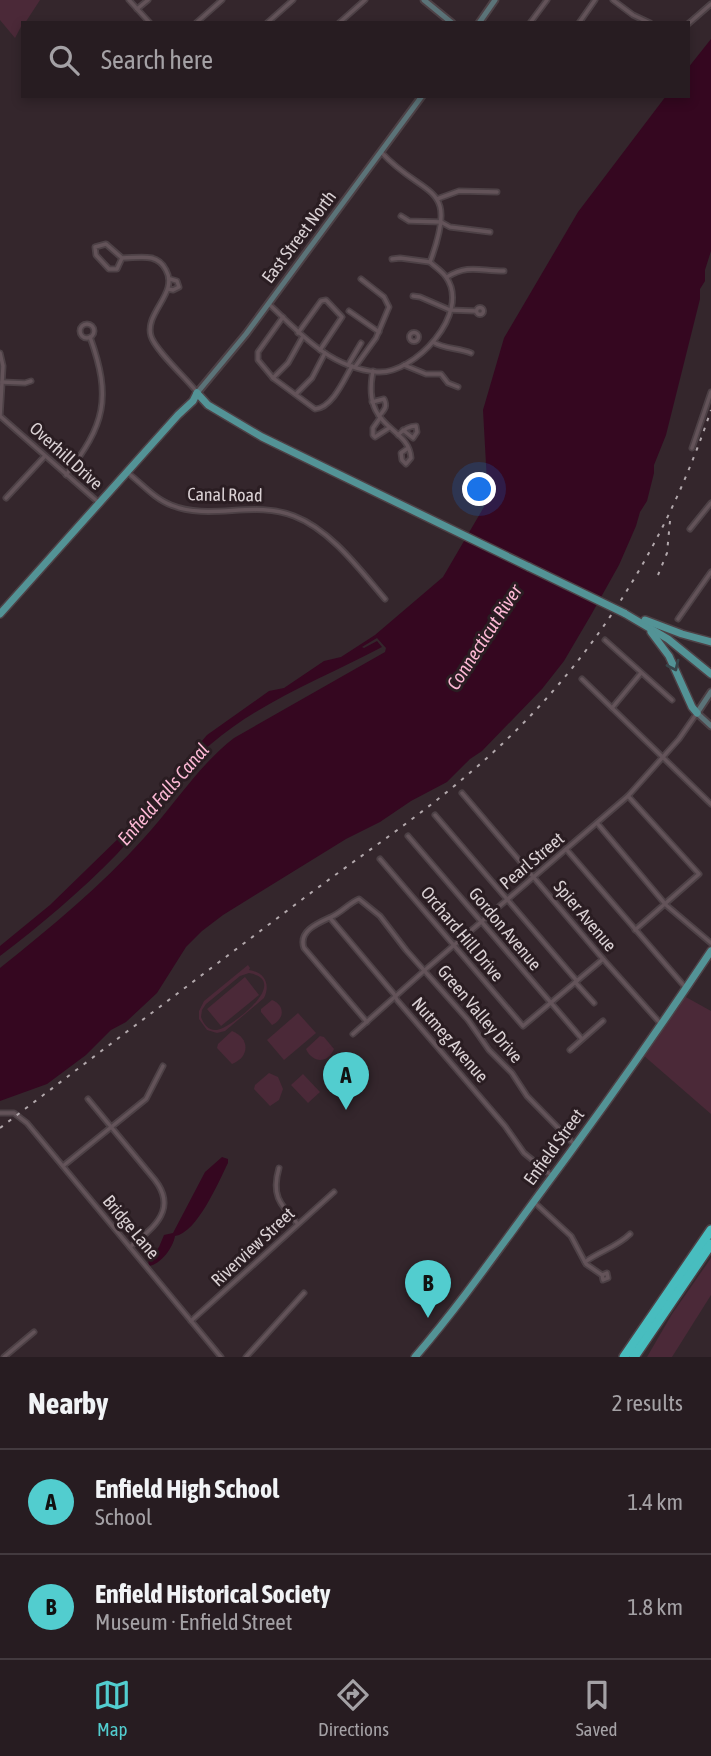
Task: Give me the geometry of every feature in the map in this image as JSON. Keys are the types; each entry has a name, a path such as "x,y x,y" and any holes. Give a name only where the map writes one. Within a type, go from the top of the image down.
{"highway":[{"path":"624,1357 711,1230"},
{"path":"634,1357 711,1244"}],"main road":[{"path":"424,0 450,21"},
{"path":"480,21 495,0"},
{"name":"East Street North","path":"0,614 177,415 193,401 269,304 421,98"},
{"path":"197,393 208,405 262,437 626,614 676,645 711,674"},
{"path":"626,614 682,635 711,642"},
{"path":"643,624 667,652 692,707 711,726"},
{"name":"Pearl Street","path":"697,713 710,694"},
{"name":"Enfield Street","path":"415,1357 449,1317 534,1202 710,955"},
{"path":"421,1350 428,1357"}],"street":[{"path":"129,0 148,21"},
{"path":"137,9 148,0"},
{"path":"198,21 222,0"},
{"path":"269,21 293,0"},
{"path":"341,21 365,0"},
{"path":"531,21 547,0"},
{"path":"580,21 595,0"},
{"path":"613,0 646,21"},
{"path":"690,22 711,4"},
{"path":"628,21 633,15"},
{"path":"381,152 432,191 438,199 442,211 441,222 430,262"},
{"path":"438,199 459,191 497,192"},
{"path":"401,216 409,221 441,222 450,227 490,232"},
{"path":"122,258 117,270 113,271 96,255 94,247 106,244 122,258 151,257 164,266 169,279 168,289 153,321 152,338 197,393"},
{"path":"269,304 302,338 325,353 351,366 387,372 404,365 433,342 446,323 452,295 447,278 430,262 392,260"},
{"path":"447,278 459,269 504,271"},
{"path":"168,289 176,290 179,284 169,279"},
{"path":"351,366 379,332 388,303 361,279"},
{"path":"413,296 450,310 476,311"},
{"path":"298,333 321,301 326,300 342,317 320,350"},
{"path":"349,311 379,332"},
{"path":"283,317 257,354 260,364 273,378 319,410 339,388 361,343"},
{"path":"66,475 91,441 101,414 102,381 90,337 94,329 89,324 84,324 80,334 90,337"},
{"path":"273,378 288,363 302,338"},
{"path":"418,340 427,348"},
{"path":"433,342 439,346 459,348 471,353"},
{"name":"Overhill Drive","path":"0,353 3,366 0,416 99,503"},
{"path":"296,395 312,378 325,353"},
{"path":"404,365 426,374 441,374 448,383 458,387"},
{"path":"373,371 370,393 372,402 380,417 408,448"},
{"path":"2,382 31,381"},
{"path":"692,448 711,392"},
{"path":"372,402 380,398 386,403 385,410 373,428 373,435 379,436 389,428"},
{"path":"398,435 404,430"},
{"path":"6,498 45,456"},
{"name":"Canal Road","path":"127,471 162,500 180,508 193,511 270,509 302,519 332,542 385,599"},
{"path":"690,529 711,504"},
{"path":"678,619 711,572"},
{"path":"605,640 672,700"},
{"path":"612,708 641,673"},
{"path":"582,679 711,804"},
{"name":"Pearl Street","path":"353,1034 628,796 679,738 697,713"},
{"name":"Spier Avenue","path":"462,793 661,1024"},
{"path":"628,796 699,874 635,930"},
{"path":"435,815 594,1003"},
{"path":"597,823 666,905 711,943"},
{"name":"Gordon Avenue","path":"408,836 582,1039"},
{"path":"566,849 686,988"},
{"name":"Orchard Hill Drive","path":"380,859 523,1026 550,1003"},
{"name":"Green Valley Drive","path":"330,918 357,899 363,900 468,1020 489,1049 508,1068 527,1096 575,1145"},
{"path":"330,918 307,932 302,939 304,948 367,1022"},
{"name":"Nutmeg Avenue","path":"330,918 505,1126 524,1153 553,1176"},
{"path":"550,1003 603,959"},
{"path":"570,1050 603,1021"},
{"path":"63,1166 146,1099 163,1066"},
{"path":"88,1099 163,1190 165,1198 162,1214 155,1227 130,1247"},
{"name":"Bridge Lane","path":"0,1114 9,1112 19,1115 221,1357"},
{"path":"279,1168 275,1187 278,1201 298,1224"},
{"name":"Riverview Street","path":"191,1321 334,1192"},
{"path":"534,1202 571,1236 585,1263 602,1275"},
{"path":"585,1263 601,1252 615,1247 630,1234"},
{"path":"246,1357 304,1293"},
{"path":"4,1357 34,1332"}],"shaded area":[{"path":"0,0 40,0 26,21 21,21 15,38 0,20"},
{"path":"248,965 249,970 259,973 265,980 267,988 264,998 225,1031 217,1033 207,1030 199,1019 199,1011 204,1001","holes":["249,973 261,978 264,985 261,994 244,1014 217,1030 205,1025 201,1017 206,1004 240,976"]},
{"path":"245,977 259,995 221,1026 207,1009"},
{"path":"684,996 711,1011 711,1114 643,1055"},
{"path":"272,1000 279,1005 282,1012 272,1025 261,1009"},
{"path":"298,1013 316,1033 284,1060 267,1040"},
{"path":"232,1031 242,1038 246,1048 242,1057 232,1064 217,1048"},
{"path":"320,1036 334,1049 328,1057 320,1060 312,1057 306,1049"},
{"path":"269,1073 278,1077 283,1089 279,1100 270,1106 254,1089"},
{"path":"303,1074 320,1092 308,1103 291,1085"},
{"path":"711,1258 711,1295 672,1357 647,1357 672,1314"}],"water":[{"path":"711,39 711,251 705,270 705,281 700,289 700,299 666,435 654,465 647,501 619,565 564,661 542,689 482,751 447,782 346,839 223,915 186,947 157,993 126,1022 111,1030 86,1055 47,1084 0,1101 0,968 93,890 144,838 209,761 234,738 385,652 386,648 377,638 362,647 377,641 382,647 294,691 230,729 185,770 129,841 89,881 46,920 0,956 0,946 50,905 126,831 207,735 269,691 284,688 324,661 341,657 375,635 443,577 488,500 483,410 504,338 578,212 664,98 690,98 690,65"},
{"path":"222,1157 228,1159 228,1163 199,1217 183,1233 175,1236 162,1259 149,1266 148,1259 159,1247 164,1235 173,1233 205,1172"}],"railway":[{"path":"0,1128 431,804 513,734 585,652 645,561 692,462 711,410"},
{"path":"658,575 667,553 670,521"}],"place":[{"name":"Enfield High School","path":"346,1110"},
{"name":"Enfield Historical Society","path":"428,1318"}],"water label":[{"name":"Connecticut River","path":"484,637"},
{"name":"Enfield Falls Canal","path":"163,794"}]}
